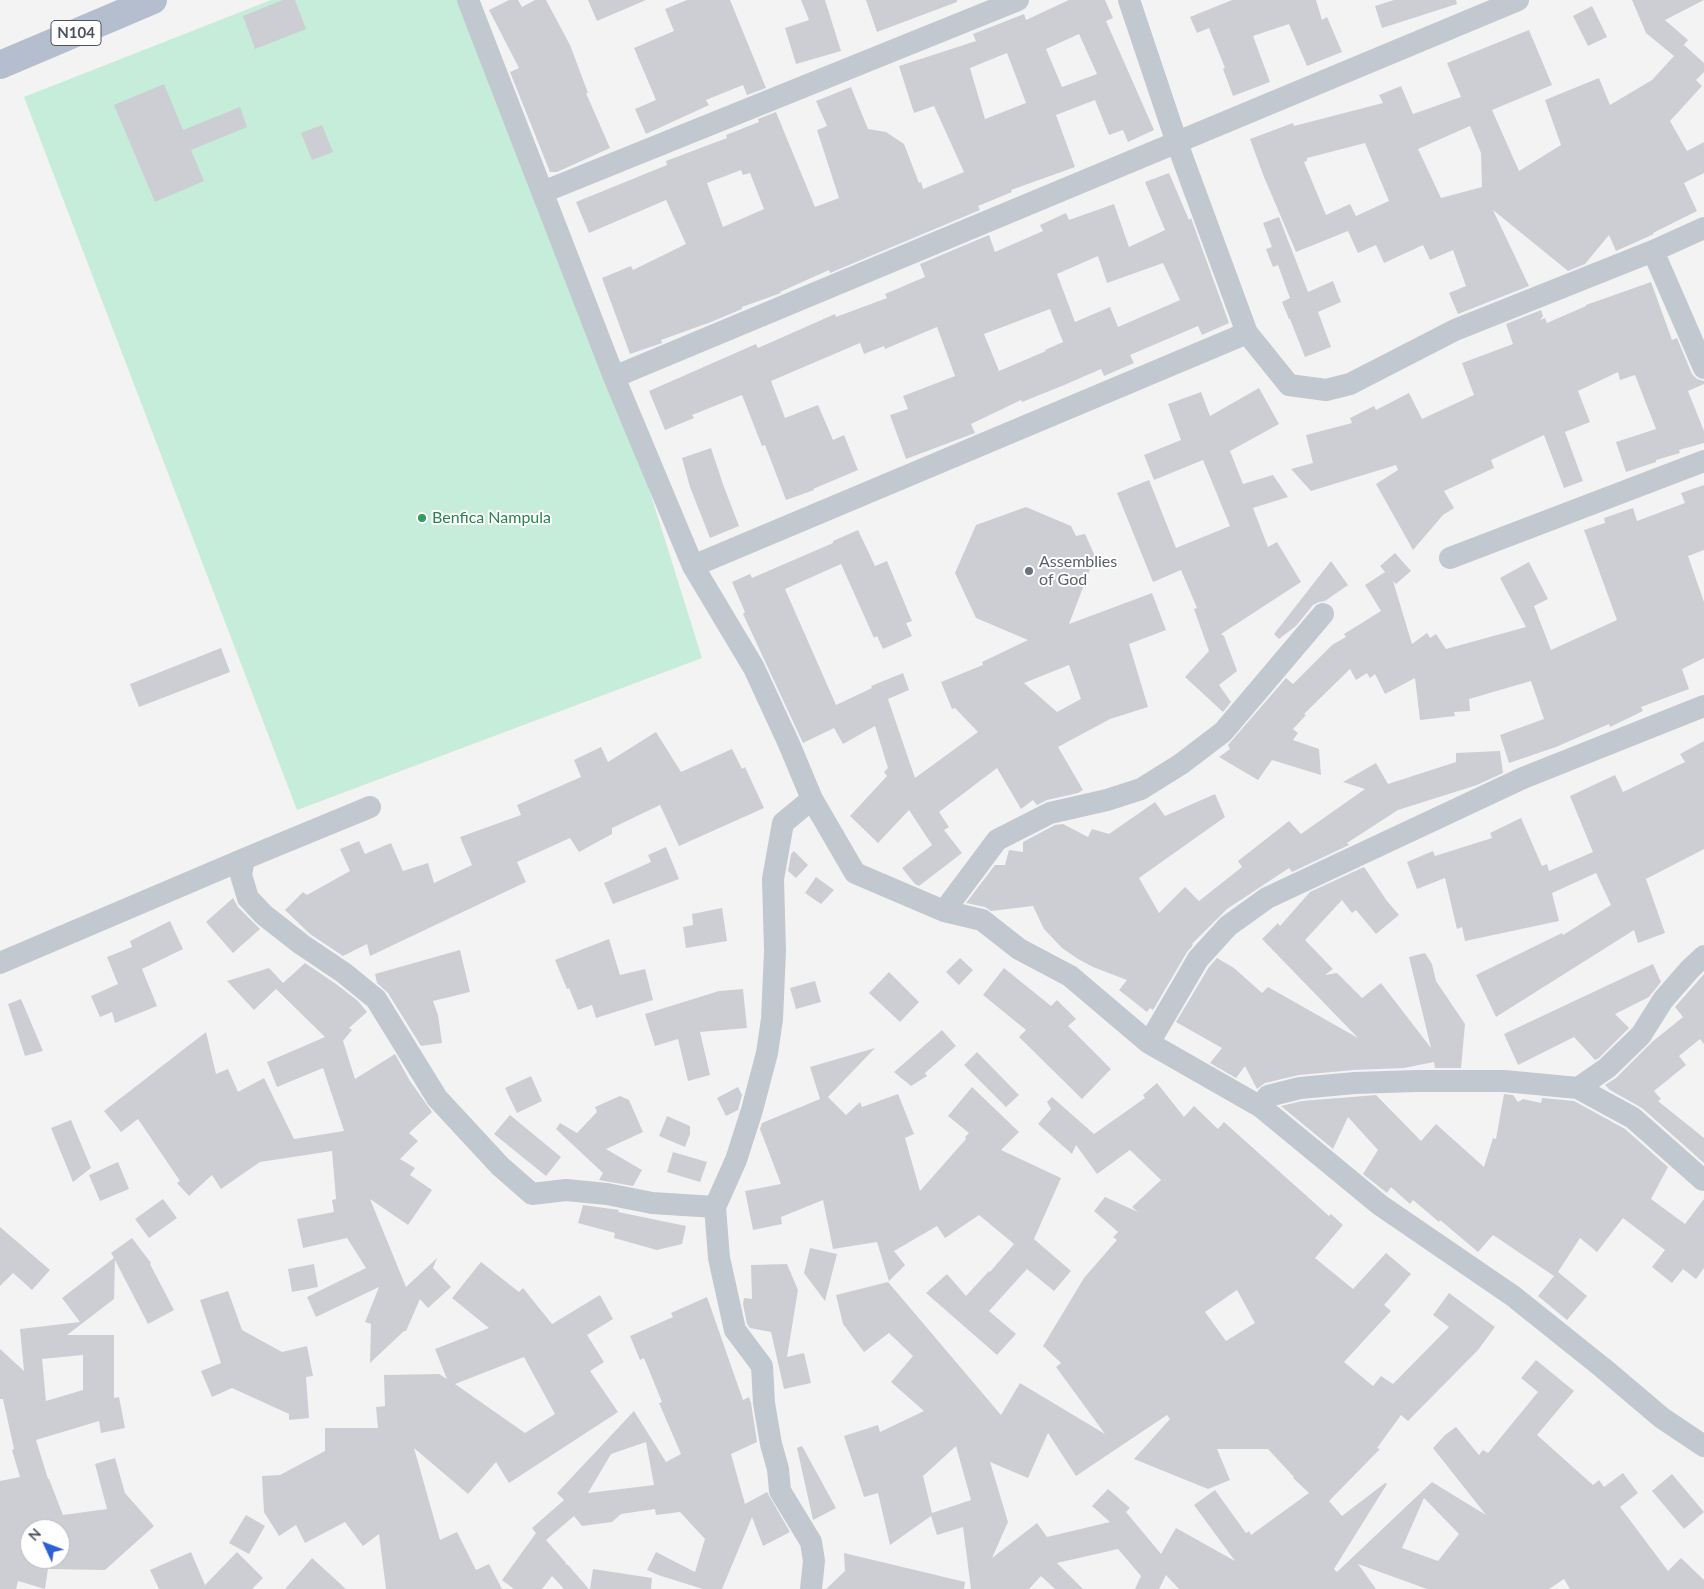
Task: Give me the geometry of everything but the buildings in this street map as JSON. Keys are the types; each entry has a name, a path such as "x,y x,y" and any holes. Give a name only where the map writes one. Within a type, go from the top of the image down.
{"main road":[{"name":"N104","path":"0,65 153,0"}],"street":[{"path":"468,0 614,378 694,566 754,668 790,744 812,799 855,873 944,911 982,920 1019,949 1070,976 1149,1043 1261,1107 1380,1205 1513,1296 1662,1418 1704,1446"},
{"path":"543,192 1018,0"},
{"path":"1128,0 1177,143 1247,333 1289,384 1326,390 1350,384 1455,330 1653,251 1704,228"},
{"path":"614,378 1518,0"},
{"path":"1653,251 1704,368"},
{"path":"694,566 1247,333"},
{"path":"1450,558 1704,461"},
{"path":"944,911 997,840 1050,813 1107,800 1141,789 1180,764 1223,732 1323,614"},
{"path":"1149,1043 1198,959 1228,926 1267,898 1522,778 1704,706"},
{"path":"811,1589 814,1561 811,1542 780,1490 778,1469 771,1444 764,1403 762,1366 734,1330 719,1258 715,1207 736,1160 767,1054 772,1019 775,951 773,880 784,823 812,799"},
{"path":"0,963 244,858 370,807"},
{"path":"244,858 241,875 248,898 264,915 301,944 344,973 376,999 437,1098 500,1166 532,1194 566,1190 607,1194 652,1204 715,1207"},
{"path":"1578,1088 1607,1068 1641,1035 1663,1000 1704,956"},
{"path":"1261,1107 1268,1096 1300,1088 1355,1083 1416,1080 1504,1082 1578,1088 1632,1118 1703,1180"}],"green space":[{"name":"Benfica Nampula","path":"271,0 468,0 614,377 702,658 297,810 24,97"}],"place":[{"name":"Benfica Nampula","path":"422,518"},
{"name":"Assemblies of God","path":"1029,571"}]}
